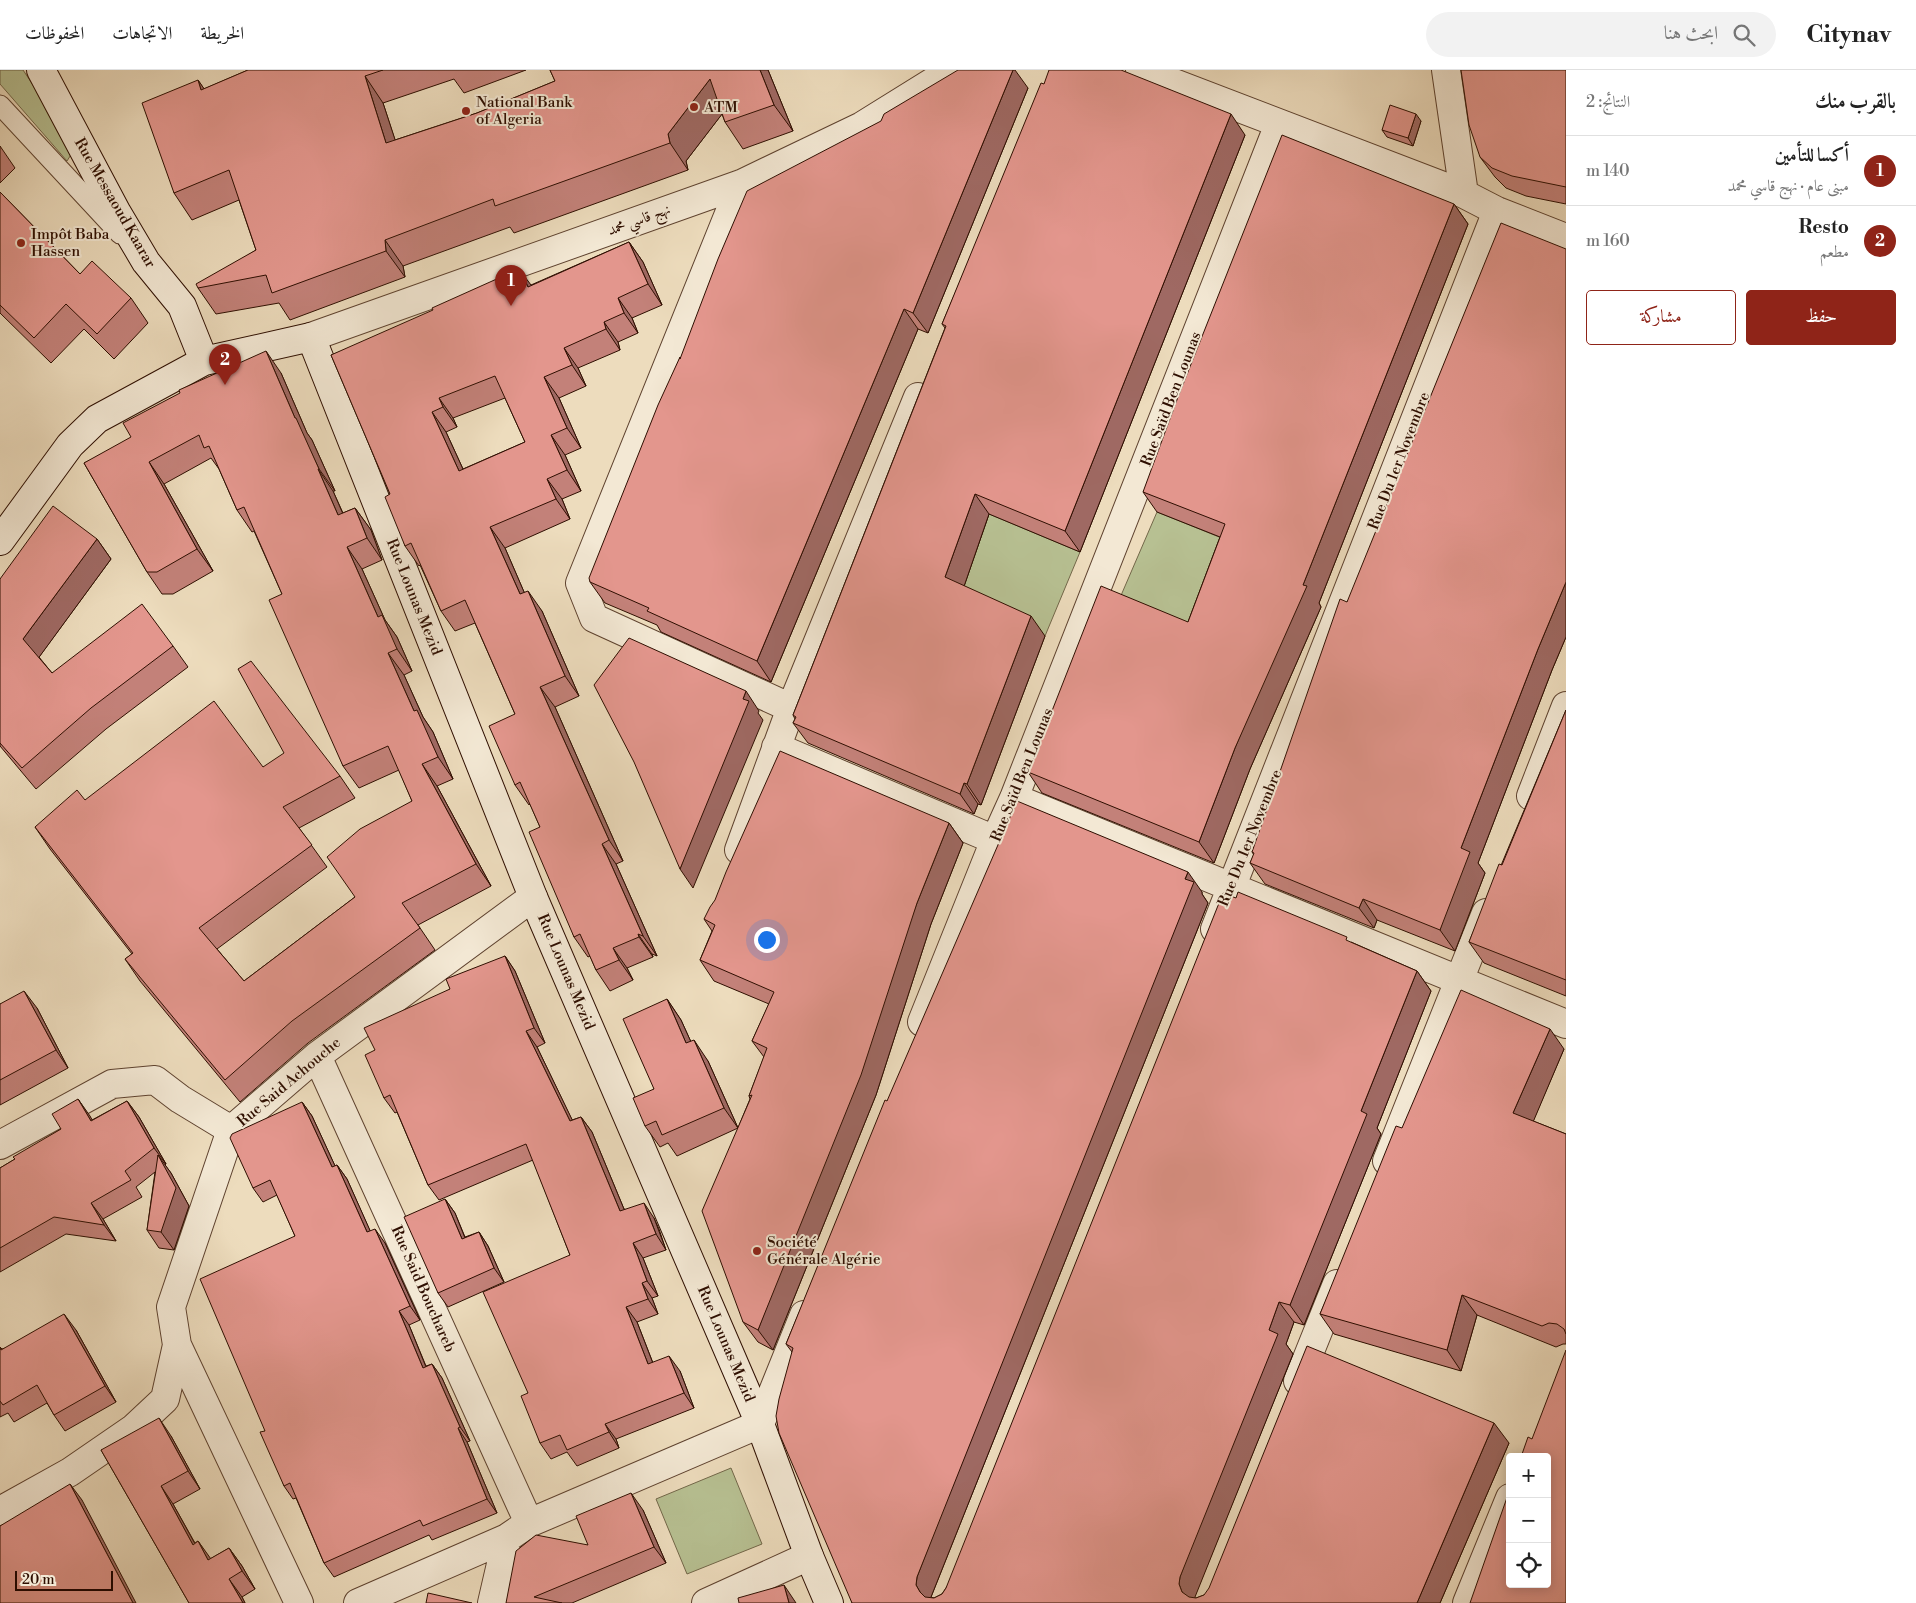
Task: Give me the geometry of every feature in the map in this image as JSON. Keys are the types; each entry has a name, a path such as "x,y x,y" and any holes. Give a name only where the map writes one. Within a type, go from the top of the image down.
{"street":[{"name":"Rue Messaoud Kaarar","path":"41,70 146,262 182,306 204,360"},
{"name":"نهج قاسي محمد","path":"0,541 70,446 97,419 204,360 311,338 741,184 862,126 952,70"},
{"path":"1140,70 1464,194 1497,212 1566,238"},
{"path":"1446,70 1464,194"},
{"name":"Rue Saïd Ben Lounas","path":"913,1044 995,840 1014,798 1279,124"},
{"path":"741,184 580,583 594,618 791,708"},
{"name":"Rue Du 1er Novembre","path":"1206,951 1497,212"},
{"name":"Rue Lounas Mezid","path":"311,338 533,897 760,1424 809,1556 829,1603"},
{"path":"729,877 791,708 927,375"},
{"path":"1523,816 1566,706"},
{"path":"776,747 995,840"},
{"path":"1014,798 1566,1024"},
{"path":"1378,1182 1460,981 1495,889"},
{"name":"Rue Said Achouche","path":"0,1145 112,1084 155,1080 180,1099 231,1130 317,1056 533,897"},
{"name":"Rue Said Bouchareb","path":"317,1056 529,1523"},
{"path":"231,1130 171,1307 177,1345 299,1603"},
{"path":"1290,1402 1345,1265"},
{"path":"358,1603 506,1538 529,1523 760,1424 813,1294"},
{"path":"0,1512 78,1467 134,1428 165,1399 177,1345"},
{"path":"1467,1603 1506,1508"},
{"path":"492,1603 506,1538"},
{"path":"706,1603 809,1556"}],"lane":[{"path":"0,105 146,262"}],"green space":[{"path":"0,70 23,70 64,131 72,153 67,161 0,84"},
{"path":"1157,512 1239,545 1202,643 1116,607"},
{"path":"989,514 1080,552 1045,636 960,598"},
{"path":"731,1468 762,1544 687,1574 656,1499"}],"building":[{"path":"248,70 383,70 365,76 386,143 477,113 555,81 550,70 760,70 774,105 725,122 710,79 668,134 670,143 495,206 493,199 385,240 386,251 272,293 266,275 198,288 196,284 256,250 229,170 174,193 142,103 198,80 201,90"},
{"path":"958,70 1013,70 913,313 904,309 757,661 647,611 649,608 590,582 589,578 658,405 680,357 680,359 718,259 747,191 881,121 884,114"},
{"path":"1049,70 1121,70 1231,114 1065,531 975,494 945,577 1031,616 967,784 964,783 960,794 793,723 796,717 793,715 946,326 942,324 1041,83 1044,84"},
{"path":"1461,70 1566,70 1566,187 1512,176 1492,168 1480,157 1469,125"},
{"path":"1390,105 1416,114 1408,138 1382,130"},
{"path":"1282,135 1454,204 1303,585 1307,586 1235,748 1199,842 1028,772 1101,586 1188,622 1225,524 1143,492 1178,397"},
{"name":"Impôt Baba Hassen","path":"0,192 80,274 92,261 131,298 97,334 66,304 34,338 0,305"},
{"path":"1501,223 1566,249 1566,582 1461,848 1470,852 1440,930 1363,899 1359,908 1250,863 1254,853 1252,852 1340,599 1347,602"},
{"path":"629,242 648,284 618,298 624,313 604,322 606,329 564,348 572,365 544,377 567,428 551,435 567,470 547,479 556,499 490,527 520,594 528,591 565,676 540,687 609,840 602,844 643,936 638,934 639,937 613,948 619,960 596,970 580,934 574,937 529,832 540,827 520,782 515,785 489,726 515,714 465,600 441,611 411,543 405,546 385,497 390,494 331,355 433,310 432,308 519,269 528,287","holes":["495,376 525,442 459,471 432,412 443,407 439,398"]},
{"path":"266,351 338,515 355,508 367,538 347,547 378,617 382,615 397,649 388,653 414,711 417,710 438,757 422,764 476,864 402,903 420,928 292,1021 225,1080 125,959 133,953 35,827 77,790 85,800 214,701 263,767 284,753 238,669 251,661 340,776 283,807 312,845 199,928 244,981 355,897 327,857 360,829 412,801 388,746 343,766 269,600 282,594 244,507 237,510 209,446 204,448 199,435 149,462 197,549 157,572 147,572 84,463 131,437 123,423 180,393 179,390"},
{"path":"53,506 97,539 23,639 52,673 142,604 173,646 91,708 22,768 0,743 0,579"},
{"path":"629,638 746,691 743,699 749,701 680,869 634,762 594,685"},
{"path":"1566,710 1566,980 1469,942 1499,864 1502,865"},
{"path":"780,751 949,823 917,903 861,1075 758,1330 743,1322 702,1211 752,1095 749,1096 767,1048 752,1041 774,992 700,960 715,925 704,919 715,900"},
{"path":"1017,801 1188,872 1185,879 1194,882 917,1577 916,1585 925,1597 934,1598 942,1594 946,1588 1223,893 1236,898 1238,892 1347,937 1346,940 1417,971 1361,1111 1367,1114 1290,1305 1279,1302 1269,1330 1278,1334 1180,1577 1179,1584 1182,1592 1189,1597 1196,1598 1204,1595 1209,1588 1307,1346 1494,1423 1417,1603 852,1603 779,1433 776,1416 793,1348 786,1344 885,1100 887,1101"},
{"path":"505,956 534,1028 526,1031 570,1121 581,1117 620,1211 644,1203 656,1234 633,1243 647,1281 642,1283 648,1299 626,1307 648,1364 669,1356 684,1393 605,1424 609,1432 567,1450 560,1435 540,1443 521,1396 528,1393 483,1292 570,1255 526,1144 428,1185 390,1095 384,1098 365,1055 375,1050 364,1028 450,989 446,979"},
{"path":"1461,990 1550,1029 1513,1113 1566,1134 1566,1334 1564,1329 1557,1324 1549,1323 1542,1326 1462,1295 1447,1350 1320,1314 1396,1126 1402,1128"},
{"path":"24,991 56,1050 0,1080 0,1004"},
{"path":"667,999 686,1043 694,1040 724,1108 662,1135 656,1121 645,1126 633,1098 654,1089 623,1019"},
{"path":"78,1099 91,1121 127,1101 154,1148 125,1171 131,1180 91,1203 104,1225 54,1217 0,1248 0,1168 15,1159 13,1157 61,1129 52,1114"},
{"path":"302,1102 332,1167 337,1165 367,1232 375,1229 410,1306 399,1311 423,1368 432,1364 460,1427 458,1428 487,1499 423,1526 420,1520 324,1563 290,1483 284,1486 260,1432 265,1431 200,1279 295,1236 270,1180 253,1188 230,1138 232,1134"},
{"path":"158,1155 176,1188 161,1232 147,1230"},
{"path":"445,1199 462,1239 479,1232 494,1268 438,1293 404,1217"},
{"path":"64,1314 105,1386 54,1415 37,1385 3,1405 0,1401 0,1348 1,1350"},
{"path":"1566,1350 1566,1603 1470,1603 1506,1500 1506,1588 1551,1588 1551,1453 1522,1453 1528,1437 1532,1439"},
{"path":"159,1418 188,1471 161,1486 193,1545 198,1541 208,1560 229,1548 242,1571 229,1579 243,1603 189,1603 101,1450"},
{"path":"70,1484 133,1603 0,1603 0,1526"},
{"path":"631,1493 654,1547 534,1597 562,1603 506,1603 516,1551 536,1535 588,1545 576,1516"},
{"path":"784,1585 789,1603 739,1603 738,1598"},
{"path":"428,1593 472,1603 426,1603"}],"place":[{"name":"ATM","path":"694,107"},
{"name":"National Bank of Algeria","path":"466,111"},
{"name":"Impôt Baba Hassen","path":"21,243"},
{"name":"أكسا للتأمين","path":"511,306"},
{"name":"Resto","path":"225,385"},
{"name":"Société Générale Algérie","path":"757,1251"}]}
